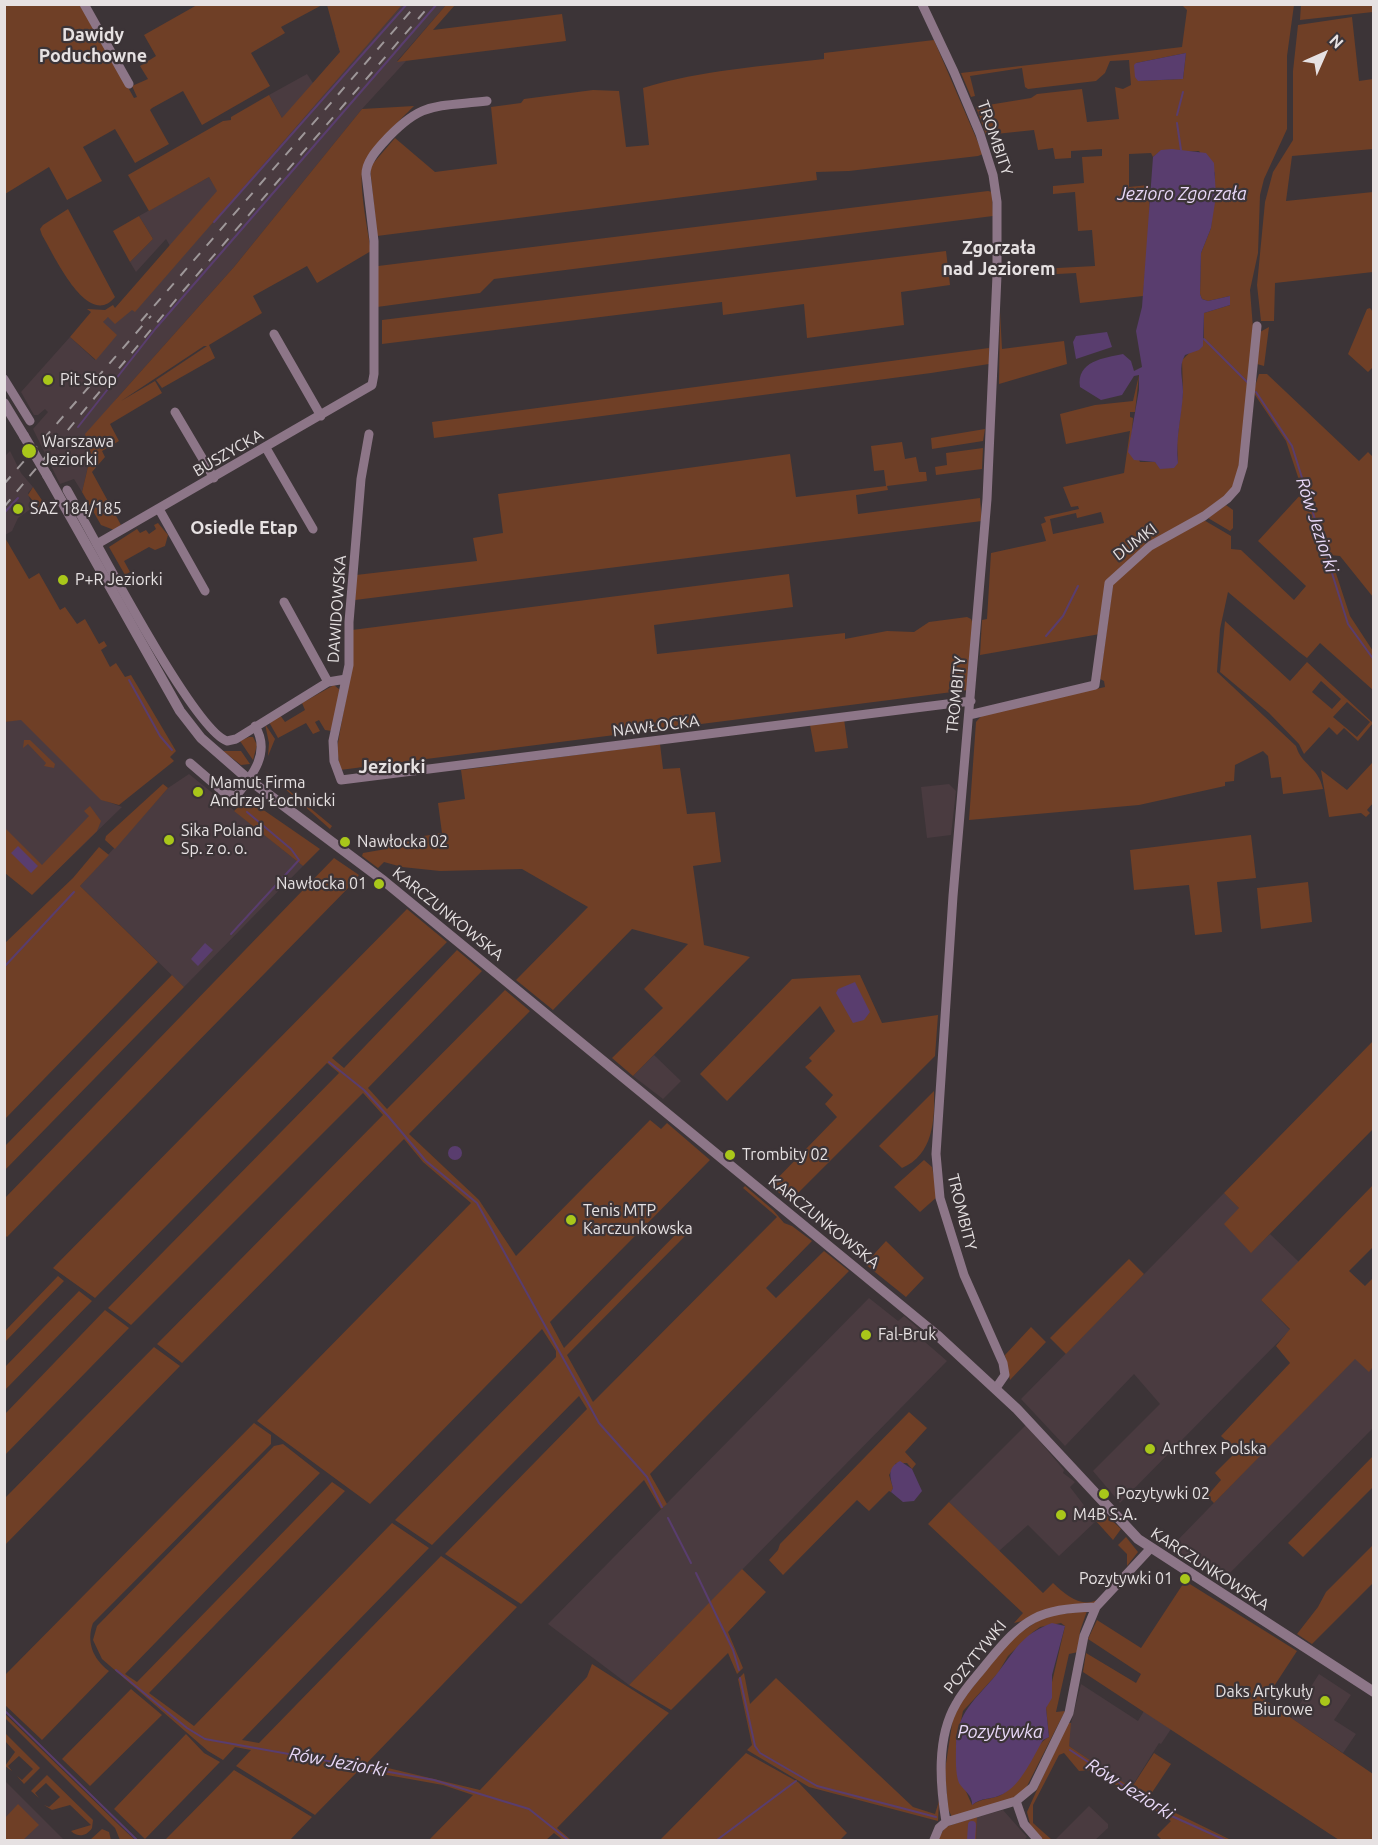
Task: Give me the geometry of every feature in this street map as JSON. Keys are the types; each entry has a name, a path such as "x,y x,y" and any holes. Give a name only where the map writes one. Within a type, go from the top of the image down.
{"street":[{"path":"84,4 129,84"},
{"name":"TROMBITY","path":"922,4 980,135 993,175 997,202 997,275 987,499 953,896 936,1154 940,1198 964,1275 1003,1363 1005,1375 996,1388"},
{"name":"BUSZYCKA","path":"97,544 372,386 374,374 374,241 366,168 378,148 412,114 427,108 487,101"},
{"name":"DUMKI","path":"969,714 1095,685 1109,583 1150,546 1204,516 1227,499 1236,489 1243,466 1257,326"},
{"path":"274,334 321,416"},
{"path":"4,379 30,421"},
{"name":"KARCZUNKOWSKA","path":"4,403 22,439 184,718 201,738 248,779 384,881 891,1296 996,1388 1049,1441 1134,1536 1150,1549 1374,1692"},
{"path":"175,412 214,478"},
{"name":"KARCZUNKOWSKA","path":"4,414 22,439"},
{"name":"DAWIDOWSKA","path":"345,781 338,775 333,752 346,679 361,479 369,434"},
{"path":"266,448 314,529"},
{"path":"67,490 199,717 215,735 227,741 236,739 328,682 346,679"},
{"path":"159,510 205,591"},
{"path":"284,602 328,682"},
{"name":"NAWŁOCKA","path":"345,781 971,701"},
{"path":"190,763 231,796 236,796 260,759 263,749 261,737 255,726"},
{"path":"934,1840 939,1828 946,1822 1016,1801 1033,1787 1069,1713 1084,1636 1096,1607 1150,1549"},
{"name":"POZYTYWKI","path":"946,1822 941,1788 943,1754 948,1722 960,1697 1019,1626 1057,1609 1096,1607"},
{"path":"1016,1801 1024,1824 1038,1840"}],"shaded area":[{"path":"4,5 82,5 134,98 137,97 132,86 148,79 140,66 156,56 144,35 197,5 322,5 281,27 285,33 251,53 270,86 202,125 183,91 152,108 150,110 169,144 135,163 115,129 83,147 102,181 67,200 49,167 5,194"},
{"path":"327,5 402,5 135,312 132,310 115,324 108,317 103,322 117,335 96,360 70,337 91,312 87,309 105,310 113,305 115,308 217,191 209,177 149,211 128,175 223,121 231,120 231,117 269,95 282,118 340,52"},
{"path":"402,5 446,5 397,61 406,61 362,109 234,267 118,397 88,438 91,454 82,492 74,479 60,484 33,429 48,412 45,409 38,415 34,415 21,392 70,337 95,360 103,322 170,246 166,239 136,272 130,262 153,239 139,216 209,177 217,190 282,118 269,95 307,74 313,83 340,52 335,36 372,39"},
{"path":"446,5 455,5 433,30 562,14 566,41 397,62"},
{"path":"1182,5 1294,5 1287,56 1287,129 1264,179 1260,195 1258,253 1250,290 1253,328 1241,465 1236,484 1221,501 1113,574 1100,634 980,655 982,620 987,619 991,553 1046,541 1041,524 1046,522 1044,517 1079,509 1078,506 1071,507 1063,487 1124,473 1130,431 1066,444 1060,414 1095,405 1133,401 1139,375 1135,412 1130,412 1130,417 1133,418 1131,444 1140,462 1155,462 1158,465 1178,463 1177,442 1183,392 1182,360 1204,339 1204,313 1230,305 1230,296 1208,301 1202,299 1200,294 1201,253 1211,228 1215,173 1199,151 1158,153 1153,157 1151,153 1129,154 1129,187 1149,185 1150,220 1143,296 1080,303 1076,273 1039,275 1039,269 1095,266 1092,230 1078,231 1075,192 1053,194 1053,186 1084,183 1082,157 1102,156 1102,149 1071,151 1071,158 1055,159 1053,148 1038,150 1034,130 986,135 976,107 1031,98 1037,94 1082,89 1087,122 1119,119 1115,87 1123,89 1131,85 1129,60 1110,61 1105,73 1096,81 1028,89 1025,87 1022,68 970,76 975,96 971,97 961,73 1182,47 1187,10","holes":["1186,53 1183,79 1138,81 1136,63","1101,512 1104,523 1053,534 1050,519 1076,513 1077,518"]},
{"path":"1301,5 1373,5 1373,12 1300,20"},
{"path":"1352,17 1359,81 1373,79 1373,149 1292,156 1286,201 1373,192 1373,272 1275,283 1274,321 1261,321 1257,285 1265,202 1273,172 1293,140 1293,71 1298,25"},
{"path":"934,40 983,154 849,171 816,172 817,180 377,236 370,167 395,138 435,172 497,164 491,107 521,103 524,99 593,90 619,91 626,147 649,145 643,88 710,73 824,59 824,53"},
{"path":"414,106 378,143 363,167 363,195 371,251 317,283 307,266 253,296 262,313 209,345 215,358 162,388 156,380 207,346 204,346 121,401 155,381 162,393 110,424 119,441 102,451 105,457 92,472 121,525 114,530 101,525 82,492 91,454 85,434 234,267 362,109"},
{"path":"992,192 993,216 494,279 480,293 377,307 378,266"},
{"path":"68,209 115,297 105,305 94,304 72,286 42,235 40,229 43,225"},
{"path":"139,216 153,239 130,262 113,231"},
{"path":"946,251 950,285 901,292 904,325 807,338 804,304 723,315 722,302 382,344 382,320"},
{"path":"1370,308 1373,312 1374,366 1368,372 1348,354 1367,309"},
{"path":"1000,312 1002,349 1064,341 1067,364 999,384"},
{"path":"1269,327 1264,366 1257,364 1260,332"},
{"path":"989,348 989,364 434,438 432,422"},
{"path":"1259,374 1267,374 1359,461 1368,452 1373,457 1373,597 1340,556 1330,555 1350,616 1373,651 1373,690 1320,643 1307,658 1228,592 1220,629 1217,672 1296,746 1302,758 1318,775 1323,789 1283,794 1281,777 1271,778 1268,756 1263,751 1235,765 1234,781 1225,782 1225,786 1139,805 969,820 976,722 983,714 1105,687 1104,681 1100,679 1113,584 1153,547 1202,519 1231,536 1231,549 1241,550 1294,600 1306,586 1258,541 1303,492 1286,441 1253,392"},
{"path":"985,429 983,441 932,449 931,438"},
{"path":"902,442 905,459 916,457 919,472 926,472 927,481 887,486 888,490 856,495 858,514 980,498 982,521 355,600 356,575 477,561 473,538 503,533 498,494 790,454 796,497 886,486 884,470 874,471 871,446"},
{"path":"983,448 982,469 936,475 935,467 947,465 946,453"},
{"path":"10,451 21,473 33,487 28,493 32,508 18,518 12,531 5,535 4,457"},
{"path":"33,487 48,509 42,512 28,495"},
{"path":"1226,505 1233,510 1233,528 1230,531 1208,518"},
{"path":"158,523 168,535 165,546 155,550 149,547 124,561 130,572 125,575 109,547 137,529 140,533 146,530 149,534 156,529 154,525"},
{"path":"4,536 29,579 39,573 60,610 65,607 77,624 85,619 99,644 104,641 107,646 101,650 110,667 116,663 125,677 131,675 176,751 170,757 174,761 119,805 101,800 21,720 5,722"},
{"path":"789,574 793,607 654,625 657,654 845,633 845,639 887,631 914,632 929,622 967,617 973,624 968,690 340,770 337,748 353,659 352,630"},
{"path":"1225,621 1290,681 1307,662 1373,723 1358,741 1344,728 1337,735 1329,727 1304,754 1299,744 1269,713 1220,672","holes":["1321,681 1341,699 1332,709 1312,692","1347,702 1370,722 1357,737 1333,717"]},
{"path":"334,685 340,690 332,731 325,730 319,720 315,722 320,731 313,734 306,723 278,738 269,722 280,715 285,722 305,710 302,703"},
{"path":"21,719 101,799 122,807 48,879 5,829 5,722"},
{"path":"844,719 848,748 815,752 810,725"},
{"path":"265,724 275,739 268,756 269,743"},
{"path":"253,737 257,745 253,760 240,741"},
{"path":"24,740 30,740 55,764 54,768 44,766 46,763 28,744 23,748"},
{"path":"660,744 663,769 680,768 687,814 715,812 721,862 693,866 704,945 750,957 633,1076 612,1058 663,1008 644,989 688,944 632,929 553,1010 516,980 588,907 522,869 440,871 402,867 384,862 378,868 362,856 363,853 386,849 386,846 393,845 393,841 442,833 438,803 465,799 461,770"},
{"path":"223,751 241,751 250,764 241,765"},
{"path":"1372,763 1373,803 1367,810 1370,813 1366,817 1361,813 1329,817 1321,770 1347,790"},
{"path":"264,770 332,826 330,829"},
{"name":"Sika Poland Sp. z o. o.","path":"189,774 303,866 184,987 80,886 168,788"},
{"path":"163,784 168,788 115,849 105,840 106,836"},
{"path":"949,784 956,791 951,835 927,838 921,787"},
{"path":"243,802 265,811 320,849 303,866 234,811"},
{"path":"90,806 101,821 97,831 32,895 5,873 4,827 42,865 89,816 84,811"},
{"path":"1251,835 1256,878 1217,882 1222,932 1195,935 1189,885 1134,890 1130,850"},
{"path":"99,847 109,855 80,886 158,962 5,1119 5,943 73,878"},
{"path":"334,858 359,875 353,883 7,1237 5,1235 5,1198"},
{"path":"1308,882 1312,922 1261,929 1257,888"},
{"path":"407,909 447,942 332,1058 344,1068 457,950 482,971 368,1088 387,1109 505,990 530,1011 409,1134 479,1200 516,1256 650,1120 661,1129 667,1123 710,1160 550,1322 564,1348 684,1226 690,1231 567,1355 593,1402 777,1217 743,1188 745,1186 773,1210 784,1223 792,1226 812,1241 766,1288 776,1298 824,1251 849,1271 650,1474 667,1504 661,1509 644,1480 521,1604 445,1554 587,1409 579,1396 432,1545 395,1520 556,1357 556,1351 542,1329 370,1504 257,1421 471,1203 423,1162 404,1139 182,1363 157,1344 383,1115 363,1093 131,1325 108,1308 339,1073 327,1063 95,1298 53,1268"},
{"path":"172,975 184,987 5,1170 5,1146"},
{"path":"860,975 882,1023 938,1015 935,1056 790,1201 770,1186 837,1117 825,1104 833,1095 805,1067 812,1061 809,1058 835,1031 820,1006 727,1101 700,1074 792,979"},
{"path":"1373,1041 1373,1129 1251,1253 1224,1224 1239,1208 1224,1193"},
{"path":"654,1055 681,1081 663,1099 633,1076"},
{"path":"934,1091 934,1113 926,1146 920,1155 902,1168 879,1146"},
{"path":"924,1160 932,1167 938,1196 920,1212 894,1187"},
{"path":"1373,1185 1373,1247 1349,1271 1365,1286 1373,1278 1373,1367 1369,1372 1355,1359 1214,1503 1207,1496 1221,1480 1215,1473 1237,1451 1221,1436 1290,1363 1276,1346 1290,1329 1261,1300"},
{"path":"1224,1193 1239,1208 1251,1252 1270,1234 1299,1262 1261,1300 1290,1330 1120,1503 1093,1471 1160,1404 1134,1374 1065,1446 1021,1399"},
{"path":"886,1241 924,1278 906,1297 865,1264"},
{"path":"1129,1259 1144,1274 1066,1354 1050,1338"},
{"path":"58,1276 64,1281 5,1342 5,1331"},
{"path":"79,1291 92,1301 5,1390 5,1367"},
{"name":"Fal-Bruk","path":"869,1298 898,1321 904,1316 919,1329 918,1336 947,1361 629,1685 548,1624"},
{"path":"105,1310 129,1328 5,1455 5,1414"},
{"path":"1031,1327 1046,1342 1010,1380 1005,1355"},
{"path":"154,1347 180,1366 5,1545 5,1498"},
{"path":"1355,1358 1369,1371 1373,1367 1373,1428 1222,1581 1195,1563 1197,1560 1190,1554 1187,1557 1171,1547"},
{"path":"909,1412 927,1428 905,1452 916,1464 912,1469 907,1463 896,1463 889,1475 893,1488 891,1492 889,1491 869,1511 857,1500 783,1575 769,1560 780,1544"},
{"path":"254,1423 271,1435 271,1444 93,1623 90,1637 92,1650 109,1671 42,1740 5,1705 5,1675"},
{"path":"1026,1425 1064,1470 1063,1473 1075,1482 1070,1487 1096,1521 1059,1556 1028,1525 999,1551 949,1502"},
{"path":"283,1444 320,1473 125,1674 137,1682 332,1482 345,1491 149,1693 194,1726 392,1523 429,1548 242,1740 259,1743 441,1556 517,1607 367,1763 480,1790 587,1677 592,1664 669,1713 557,1828 571,1840 563,1840 554,1833 546,1840 429,1840 473,1795 443,1785 359,1770 315,1815 236,1766 251,1750 235,1747 223,1760 208,1751 102,1659 93,1640 97,1626 274,1446"},
{"path":"1373,1456 1373,1487 1303,1557 1288,1543"},
{"path":"949,1502 1043,1593 1053,1583 1074,1599 1093,1602 1099,1599 1095,1603 1014,1623 1023,1613 928,1524"},
{"path":"1104,1513 1121,1529 1113,1540 1096,1521"},
{"path":"1126,1537 1138,1552 1127,1566 1127,1554 1118,1545"},
{"path":"1373,1545 1373,1583 1312,1644 1297,1634 1318,1607 1326,1592"},
{"path":"742,1569 766,1592 728,1632 743,1668 737,1674 728,1653 671,1710 629,1685"},
{"path":"1185,1581 1297,1651 1265,1700 1373,1774 1373,1840 1339,1840 1083,1672 1086,1653 1136,1683 1141,1674 1088,1639 1097,1620 1141,1648"},
{"path":"1087,1611 1080,1631 1078,1652 1069,1654 1056,1712 1065,1711 1025,1790 1013,1798 952,1817 948,1809 945,1770 954,1711 1011,1639 1045,1616","holes":["1061,1623 1065,1626 1046,1708 1049,1737 1037,1747 1016,1780 1004,1793 972,1805 964,1787 956,1745 963,1711 998,1673 1008,1656 1033,1632 1040,1627"]},
{"path":"744,1673 750,1704 776,1678 913,1807 935,1814 939,1801 938,1821 809,1787 747,1750 752,1745 738,1679"},
{"path":"1319,1674 1351,1695 1334,1720 1356,1734 1343,1753 1291,1718"},
{"path":"1081,1684 1138,1721 1144,1711 1171,1729 1161,1744 1159,1743 1131,1788 1069,1746 1069,1731"},
{"path":"131,1689 162,1715 90,1786 62,1759"},
{"path":"4,1713 135,1840 120,1840 115,1828 5,1718"},
{"path":"1067,1723 1071,1723 1069,1746 1151,1801 1229,1839 1162,1840 1157,1835 1171,1821 1093,1770 1079,1771 1064,1753 1059,1755 1033,1805 1033,1823 1052,1840 1043,1840 1031,1828 1027,1812"},
{"path":"5,1733 40,1768 24,1784 17,1776 22,1780 33,1769 19,1756 8,1766 12,1771 5,1766 15,1752 5,1741"},
{"path":"186,1734 204,1753 220,1762 145,1839 114,1809"},
{"path":"746,1753 798,1782 847,1833 840,1840 660,1840"},
{"path":"1154,1753 1171,1764 1149,1797 1132,1787"},
{"path":"234,1770 312,1817 290,1840 165,1840"},
{"path":"47,1775 93,1820 92,1828 88,1833 79,1835 71,1831 91,1825 70,1805 52,1810 44,1805 49,1807 60,1797 46,1783 35,1793 39,1798 31,1791"},
{"path":"4,1780 64,1840 5,1840"},
{"path":"18,1804 39,1825 23,1840 5,1840 5,1818"},
{"path":"1089,1806 1108,1824 1108,1828 1095,1840 1055,1840"},
{"path":"1003,1810 1027,1837 1024,1840 976,1840 977,1817"},
{"path":"977,1817 976,1840 938,1840 945,1827"},
{"path":"102,1829 109,1832 111,1840 90,1840"}],"water":[{"path":"1186,53 1183,79 1138,81 1135,77 1134,65 1136,63"},
{"name":"Jezioro Zgorzała","path":"1161,150 1206,153 1214,163 1216,196 1211,228 1201,253 1200,294 1202,299 1208,301 1230,296 1230,305 1204,313 1203,346 1185,355 1181,369 1183,392 1177,445 1178,463 1174,468 1160,469 1155,462 1134,460 1128,452 1139,390 1139,375 1134,376 1122,395 1101,400 1080,387 1080,378 1082,371 1093,362 1123,354 1131,361 1134,371 1142,367 1136,331 1142,307 1153,157"},
{"path":"1107,332 1112,347 1076,359 1073,342 1076,336"},
{"path":"18,846 38,866 31,873 11,853"},
{"path":"205,943 213,950 198,966 191,959"},
{"path":"855,982 870,1012 864,1020 853,1023 836,993 838,989"},
{"path":"452,1146 458,1146 462,1153 458,1160 452,1160 448,1156 448,1150"},
{"path":"900,1461 912,1469 922,1491 914,1501 903,1502 891,1492 893,1488 891,1469"},
{"name":"Pozytywka","path":"1052,1623 1065,1626 1052,1675 1052,1698 1046,1708 1049,1737 1043,1740 1026,1770 1009,1790 999,1796 972,1805 971,1798 959,1783 957,1774 956,1746 960,1724 975,1699 1025,1638"}],"waterway":[{"path":"214,222 407,4"},
{"path":"78,427 156,328 437,4"},
{"name":"Rów Jeziorki","path":"1177,115 1183,92"},
{"name":"Rów Jeziorki","path":"1177,123 1181,150"},
{"name":"Rów Jeziorki","path":"1204,339 1248,383"},
{"name":"Rów Jeziorki","path":"1256,392 1292,446 1348,624 1374,660"},
{"path":"4,513 18,498"},
{"path":"1046,636 1063,616 1078,586"},
{"path":"129,680 160,736 172,750"},
{"path":"231,934 299,860 291,849 247,812"},
{"path":"4,967 74,892"},
{"path":"329,1062 364,1090 426,1161 477,1203 599,1423 647,1477 662,1507"},
{"path":"668,1518 691,1563"},
{"path":"696,1573 733,1650 739,1670"},
{"name":"Rów Jeziorki","path":"116,1670 187,1728 205,1739 434,1780 529,1809 568,1840"},
{"name":"Rów Jeziorki","path":"740,1678 755,1746 760,1753 817,1786 936,1817"},
{"name":"Rów Jeziorki","path":"4,1710 137,1840"},
{"name":"Rów Jeziorki","path":"1070,1750 1165,1813 1225,1840"},
{"name":"Rów Jeziorki","path":"717,1840 796,1781"},
{"path":"971,1840 972,1825"}],"railway":[{"path":"141,321 417,4"},
{"path":"4,507 184,290 431,4"},
{"path":"4,484 151,316"}],"place":[{"name":"Pit Stop","path":"48,380"},
{"name":"Warszawa Jeziorki","path":"29,451"},
{"name":"SAZ 184/185","path":"18,509"},
{"name":"P+R Jeziorki","path":"63,580"},
{"name":"Mamut Firma Andrzej Łochnicki","path":"198,792"},
{"name":"Sika Poland Sp. z o. o.","path":"169,840"},
{"name":"Nawłocka 02","path":"345,842"},
{"name":"Nawłocka 01","path":"379,884"},
{"name":"Trombity 02","path":"730,1155"},
{"name":"Tenis MTP Karczunkowska","path":"571,1220"},
{"name":"Fal-Bruk","path":"866,1335"},
{"name":"Arthrex Polska","path":"1150,1449"},
{"name":"Pozytywki 02","path":"1104,1494"},
{"name":"M4B S.A.","path":"1061,1515"},
{"name":"Pozytywki 01","path":"1185,1579"},
{"name":"Daks Artykuły Biurowe","path":"1325,1701"}],"district":[{"name":"Dawidy Poduchowne","path":"93,45"},
{"name":"Zgorzała nad Jeziorem","path":"999,258"},
{"name":"Osiedle Etap","path":"244,528"},
{"name":"Jeziorki","path":"392,767"}]}
